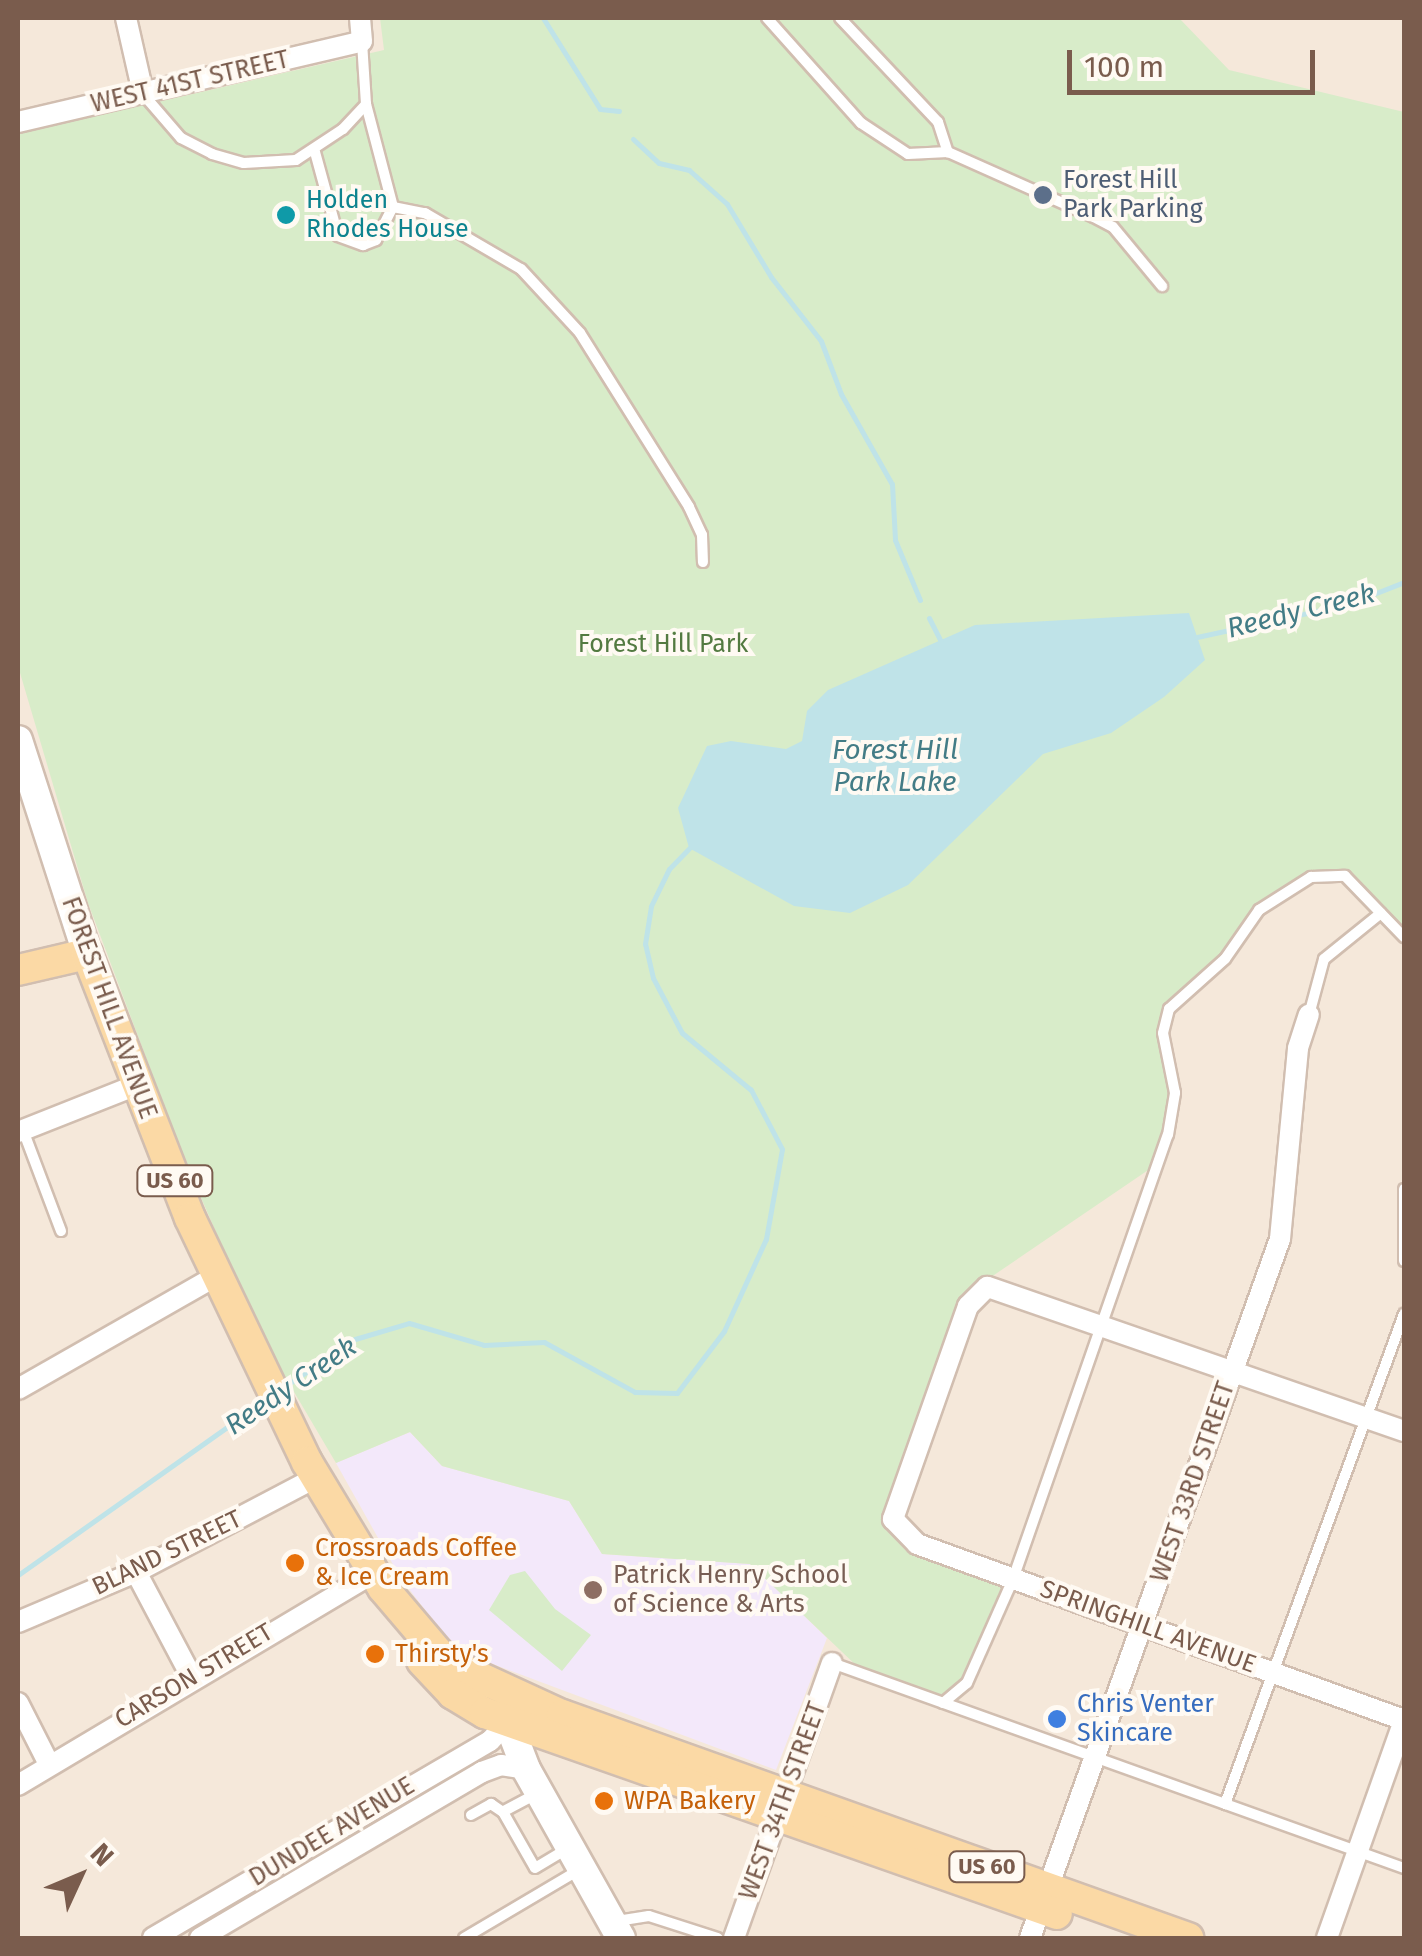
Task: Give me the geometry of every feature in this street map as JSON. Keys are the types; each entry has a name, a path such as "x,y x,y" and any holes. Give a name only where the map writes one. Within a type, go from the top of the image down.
{"main road":[{"name":"FOREST HILL AVENUE","path":"18,740 87,954 137,1085 216,1276 311,1470 427,1667 453,1694 512,1710"},
{"path":"18,970 87,954"},
{"path":"512,1710 532,1780 616,1930"},
{"name":"US 60","path":"512,1710 1044,1898 1188,1938"},
{"name":"US 60","path":"1044,1898 1126,1938"}],"street":[{"path":"126,18 143,93"},
{"path":"360,18 362,41"},
{"name":"WEST 41ST STREET","path":"18,122 362,41"},
{"name":"WEST 33RD STREET","path":"1030,1938 1280,1239 1298,1048 1308,1015"},
{"path":"20,1131 137,1085"},
{"path":"18,1389 216,1276"},
{"name":"SPRINGHILL AVENUE","path":"1101,1324 998,1288 981,1289 968,1306 896,1503 895,1527 917,1544 1404,1720"},
{"path":"1101,1324 1404,1431"},
{"name":"BLAND STREET","path":"18,1622 136,1572 311,1470"},
{"path":"136,1572 191,1676"},
{"name":"CARSON STREET","path":"18,1784 191,1676 378,1580"},
{"name":"WEST 34TH STREET","path":"734,1938 832,1663"},
{"path":"18,1703 49,1764"},
{"name":"DUNDEE AVENUE","path":"152,1938 453,1761 512,1710"},
{"path":"1326,1938 1404,1720"},
{"name":"DUNDEE AVENUE","path":"200,1938 467,1782 501,1766 532,1780"}],"lane":[{"path":"767,18 861,123 908,154 948,152 1112,228 1162,286"},
{"path":"840,18 938,122 948,152"},
{"path":"315,152 338,236 363,245 376,240 393,207 366,104 362,41"},
{"path":"143,93 180,138 212,154 277,162 315,152 366,104"},
{"path":"393,207 425,213 521,269 580,332 690,507 702,536 703,562"},
{"path":"944,1703 967,1683 1013,1579 1172,1119 1174,1080 1163,1033 1170,1009 1226,959 1259,910 1299,882 1339,874 1404,937"},
{"path":"1308,1015 1324,959 1381,913"},
{"path":"20,1131 61,1231"},
{"path":"1404,1189 1404,1262"},
{"path":"1225,1804 1404,1314"},
{"path":"832,1663 1404,1868"},
{"path":"453,1761 467,1782"},
{"path":"503,1812 532,1780"},
{"path":"470,1815 492,1804 503,1812 534,1868 574,1859"},
{"path":"464,1938 574,1859"},
{"path":"616,1930 649,1916 718,1938"}],"shaded area":[{"name":"Forest Hill Park","path":"18,18 1404,18 1404,1938 18,1938"},
{"name":"Patrick Henry School of Science & Arts","path":"410,1432 442,1466 569,1501 602,1554 750,1564 827,1638 776,1770 474,1657 444,1635 400,1577 336,1463"}],"green space":[{"name":"Forest Hill Park","path":"380,18 1179,18 1229,70 1404,112 1404,939 1348,880 1322,875 1283,890 1181,997 1164,1028 1176,1081 1160,1162 975,1288 896,1526 1012,1579 955,1709 863,1672 750,1564 602,1554 569,1501 442,1466 410,1432 336,1463 261,1336 183,1156 88,903 18,666 18,134 384,50"},
{"path":"525,1571 555,1609 591,1635 562,1671 489,1610 510,1575"}],"water":[{"name":"Forest Hill Park Lake","path":"1189,613 1205,660 1164,697 1111,733 1043,754 908,885 850,913 794,906 689,848 678,808 707,746 731,741 786,749 802,741 807,711 828,690 975,625"}],"waterway":[{"path":"543,18 600,109 619,111"},
{"path":"633,139 659,163 689,170 727,204 771,277 821,341 841,394 892,484 895,540 920,600"},
{"name":"Reedy Creek","path":"1197,637 1348,604 1404,582"},
{"path":"929,618 941,642"},
{"name":"Reedy Creek","path":"281,1389 355,1339 409,1323 484,1345 544,1342 635,1392 677,1393 724,1331 766,1239 782,1149 751,1090 682,1033 653,978 645,944 651,906 669,869 689,848"},
{"name":"Reedy Creek","path":"18,1575 264,1401"}],"place":[{"name":"Forest Hill Park Parking","path":"1043,195"},
{"name":"Holden Rhodes House","path":"286,215"},
{"name":"Crossroads Coffee & Ice Cream","path":"295,1563"},
{"name":"Patrick Henry School of Science & Arts","path":"593,1590"},
{"name":"Thirsty's","path":"375,1654"},
{"name":"Chris Venter Skincare","path":"1057,1719"},
{"name":"WPA Bakery","path":"604,1801"}]}
